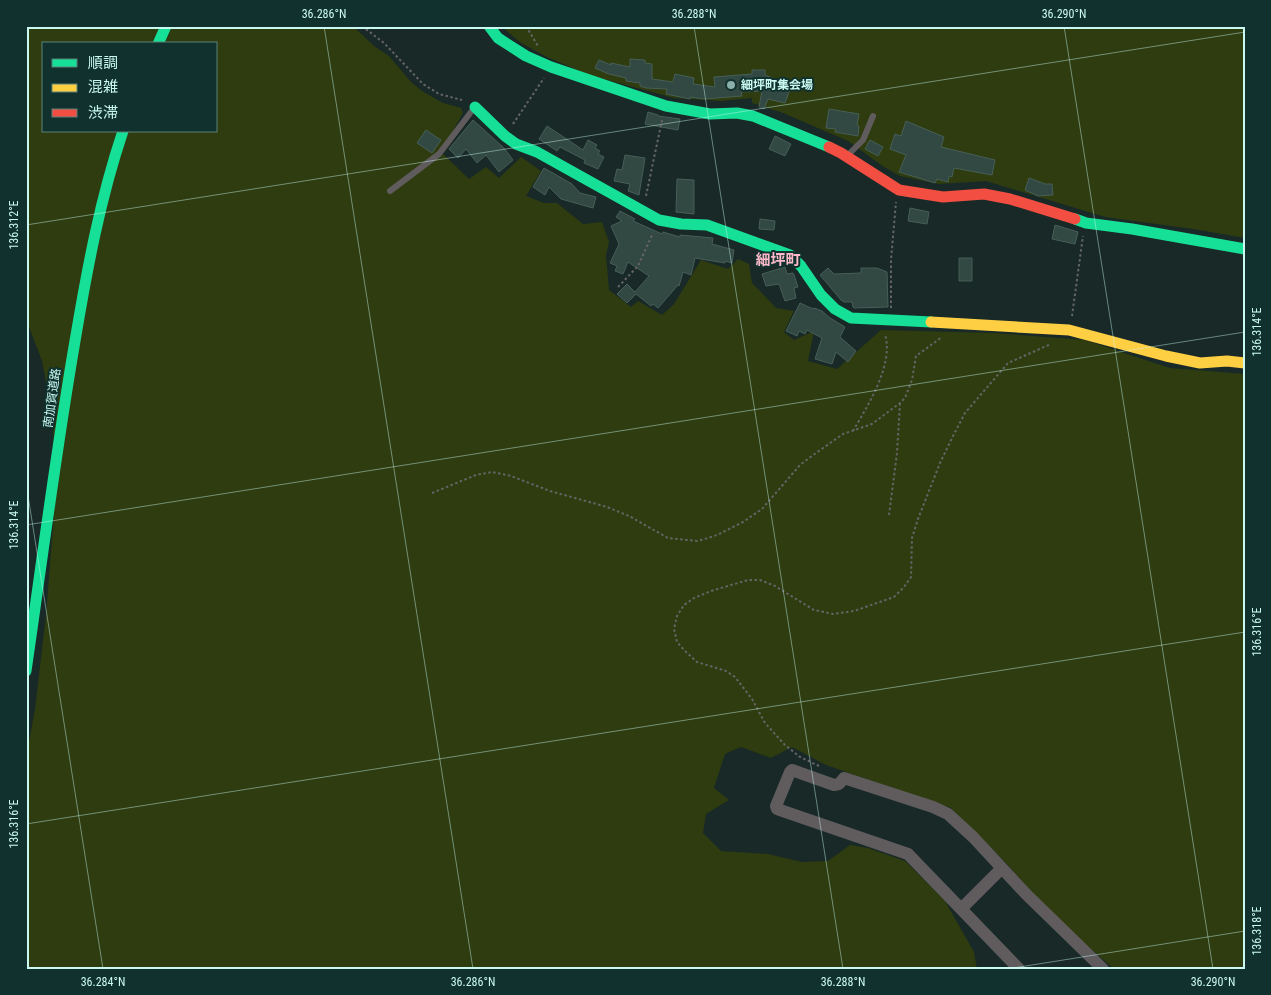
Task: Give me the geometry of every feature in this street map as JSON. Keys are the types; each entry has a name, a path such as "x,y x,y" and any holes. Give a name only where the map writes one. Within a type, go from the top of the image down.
{"street":[{"path":"159,42 166,26"},
{"path":"489,26 498,38 526,56 550,67 666,106 710,114 737,113 753,116 822,144 847,157 899,190 943,197 984,194 1010,199 1086,223 1132,229 1245,249"},
{"path":"475,107 516,144 537,152 659,220 681,224 707,225 790,255 835,310 851,318 1066,330 1200,363 1226,360 1245,363"},
{"name":"南加賀道路","path":"26,671 72,353 100,215 123,132"},
{"path":"1019,969 908,854 777,809 776,806 790,772 792,770 834,785 839,784 844,778 933,807 948,814 973,836 1027,895 1103,969"},
{"path":"962,908 1002,868"}],"lane":[{"path":"390,191 439,154 475,107"},
{"path":"847,157 863,140 873,116"}],"path":[{"path":"362,26 384,43 423,84 439,94 461,100 475,107"},
{"path":"505,136 550,67"},
{"path":"642,211 666,106"},
{"path":"891,320 891,260 896,201 899,190"},
{"path":"618,287 638,266 659,220"},
{"path":"823,768 800,757 785,745 764,723 752,700 735,677 726,671 697,662 685,651 678,642 674,629 677,616 684,605 694,598 711,590 748,580 760,580 775,586 814,610 832,614 854,612 894,596 904,587 911,577 912,538 928,491 952,436 965,413 1008,363 1058,340 1066,330 1086,223"},
{"path":"853,431 875,391 887,352 886,335 876,329 874,320"},
{"path":"432,493 476,475 492,472 501,473 629,516 668,538 697,541 717,535 743,522 762,509 800,465 844,434 872,424 900,404 908,392 916,356 943,335 945,323"},
{"path":"889,515 897,453 900,404"}],"green space":[{"path":"26,26 353,26 374,46 389,56 411,82 422,91 443,103 461,108 463,113 441,152 469,179 486,167 499,178 521,157 541,171 526,196 544,203 557,203 583,224 602,222 609,242 606,255 609,290 631,307 638,301 662,315 674,304 701,260 728,269 738,259 749,264 752,283 776,308 794,311 784,332 794,340 814,331 808,361 837,369 881,330 994,333 1085,340 1170,368 1245,374 1245,969 1114,969 1054,917 1006,863 951,808 826,765 792,747 771,758 741,747 725,754 714,788 729,800 706,814 703,833 721,851 768,854 802,862 828,861 850,845 868,848 905,861 945,901 974,952 977,969 26,969 26,758 35,709 46,615 55,501 53,419 42,361 26,319"},
{"path":"501,26 1245,26 1245,238 1105,217 986,181 939,184 900,176 848,141 783,113 752,103 752,98 721,101 674,98 589,75 547,57 521,43"}],"building":[{"path":"630,59 645,60 645,63 652,64 652,79 673,82 675,74 694,78 693,84 715,87 714,77 752,74 752,70 765,70 765,75 782,82 781,87 790,89 785,103 768,99 764,109 759,107 762,91 741,92 742,96 704,99 690,97 690,99 666,94 667,89 646,88 640,86 640,83 626,81 626,78 595,68 599,60 611,65 611,63 630,67"},
{"path":"829,109 859,114 858,136 835,132 836,129 826,128"},
{"path":"648,112 658,116 680,119 678,130 645,124"},
{"path":"473,120 504,148 513,160 499,172 486,155 477,163 466,149 458,158 449,149"},
{"path":"906,121 944,137 941,147 995,160 992,175 954,168 952,177 949,176 948,182 937,179 935,183 899,172 906,155 890,149 895,134 901,136"},
{"path":"547,126 583,150 588,140 597,145 595,148 600,151 598,154 604,157 598,169 584,163 585,160 560,147 557,151 539,139"},
{"path":"426,130 441,140 432,153 417,143"},
{"path":"775,136 791,144 785,156 769,149"},
{"path":"870,140 883,147 878,156 865,149"},
{"path":"625,155 645,158 639,195 628,191 630,184 614,181 617,169 622,170"},
{"path":"544,168 572,184 580,193 596,197 593,208 561,199 549,187 545,195 533,187"},
{"path":"1029,178 1045,184 1052,184 1053,195 1038,196 1025,190"},
{"path":"677,179 694,180 694,214 676,212"},
{"path":"910,208 929,212 927,224 908,221"},
{"path":"620,211 635,219 633,221 662,234 663,232 680,237 680,235 713,238 712,244 734,250 732,263 695,258 691,275 683,272 679,286 658,308 653,304 651,306 636,294 627,303 617,294 627,284 635,292 649,276 628,262 623,274 615,271 617,266 610,263 619,244 611,226 622,221 616,217"},
{"path":"760,219 775,221 774,230 759,229"},
{"path":"1055,225 1078,232 1075,244 1052,239"},
{"path":"959,258 972,258 972,281 959,281"},
{"path":"785,267 787,274 793,273 798,287 794,288 796,298 785,301 779,284 766,286 762,274"},
{"path":"828,268 834,274 861,273 861,268 877,268 887,272 888,307 854,308 852,302 844,302 820,275"},
{"path":"800,303 822,311 845,327 840,337 856,351 848,362 836,352 832,364 815,359 822,338 807,330 805,334 799,331 797,336 786,331"}],"traffic: fast":[{"path":"159,42 166,26"},
{"path":"489,26 498,38 526,56 551,67 666,106 710,114 737,113 753,116 829,147"},
{"path":"475,107 516,144 537,152 659,220 681,224 707,225 790,255 801,266 821,295 835,309 851,318 931,322"},
{"path":"26,671 84,288 107,183 123,132"},
{"path":"1075,219 1086,223 1132,229 1245,249"}],"traffic: slow":[{"path":"931,322 1069,330 1166,356 1200,363 1227,361 1245,363"}],"traffic: jam":[{"path":"829,147 899,190 943,197 984,194 1010,199 1075,219"}],"place":[{"name":"細坪町集会場","path":"731,85"}],"district":[{"name":"細坪町","path":"778,260"}]}
